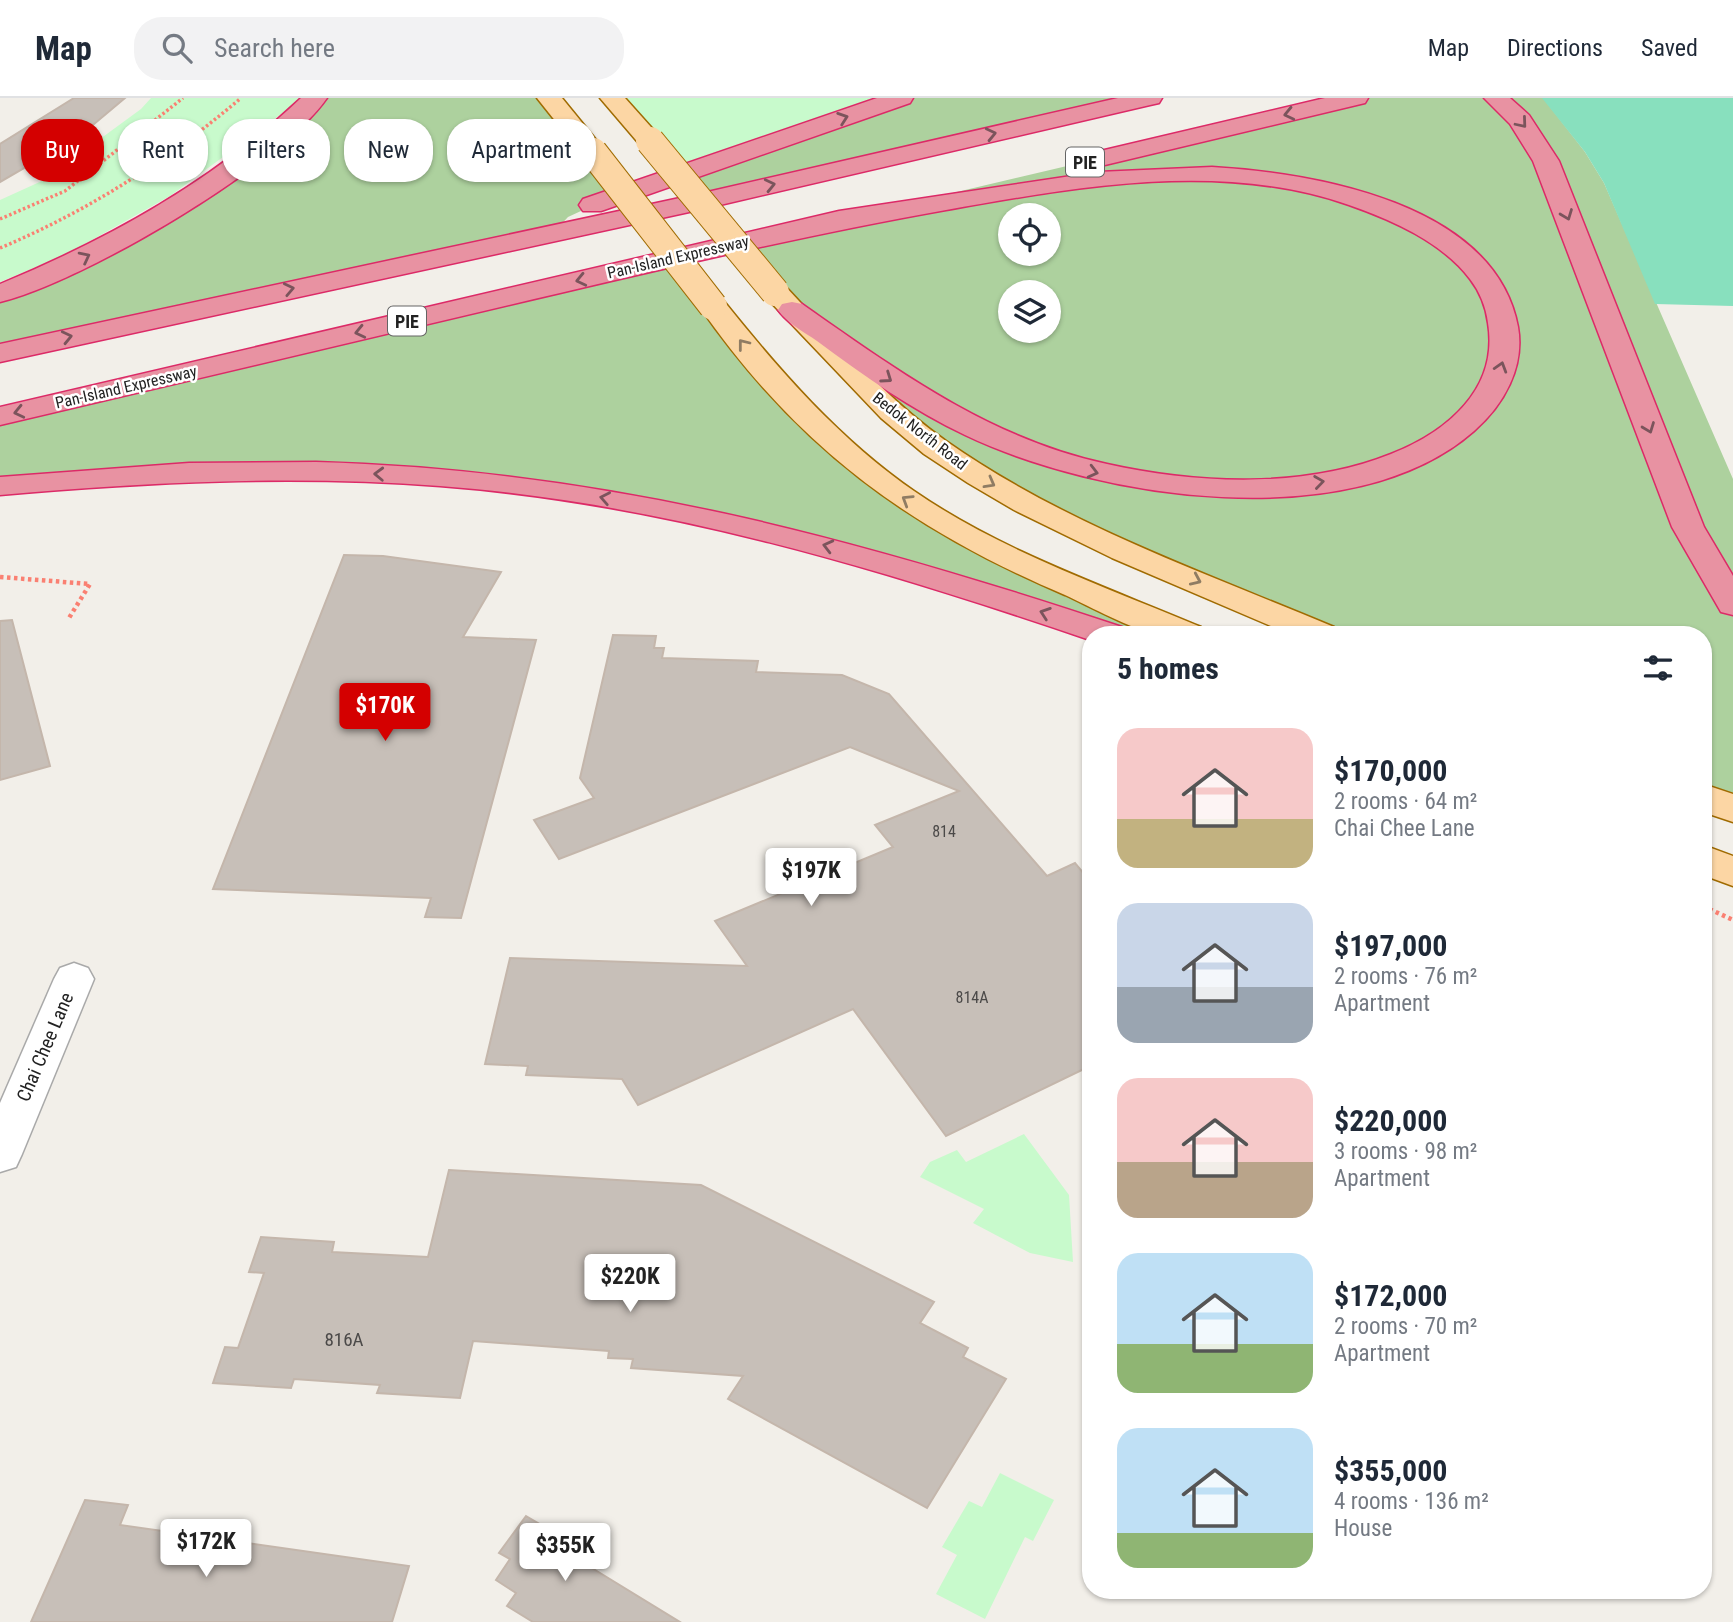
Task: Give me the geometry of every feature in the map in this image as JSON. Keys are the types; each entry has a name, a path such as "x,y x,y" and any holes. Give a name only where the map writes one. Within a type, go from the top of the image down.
{"highway":[{"path":"0,295 70,264 184,202 263,146 315,98"},
{"path":"554,232 568,216 622,192 901,98"},
{"path":"0,353 716,198 1150,98"},
{"name":"Pan-Island Expressway","path":"0,416 1356,98"},
{"path":"1496,98 1520,120 1542,152 1688,527 1733,604"},
{"path":"784,301 903,389 978,430 1077,468 1129,480 1175,486 1303,484 1345,478 1403,461 1447,436 1470,418 1487,400 1504,360 1506,333 1498,305 1480,275 1458,251 1435,234 1394,213 1352,196 1305,183 1227,175 1133,176 814,225"},
{"path":"0,486 107,477 235,473 423,476 513,484 642,505 838,548 946,579 1084,626"}],"main road":[{"path":"549,98 713,306 791,401 824,434 896,493 1021,562 1168,626"},
{"name":"Bedok North Road","path":"612,98 784,301 849,372 896,415 979,477 1075,527 1301,626"},
{"path":"1712,801 1733,809"},
{"path":"1712,863 1733,872"}],"street":[{"name":"Chai Chee Lane","path":"0,1154 74,979"}],"path":[{"path":"0,219 65,191 183,98"},
{"path":"0,248 34,235 148,167 212,123 241,98"},
{"path":"0,577 90,584 69,618"},
{"path":"1712,910 1733,920"}],"green space":[{"path":"151,98 303,98 274,119 222,119 222,158 208,168 208,119 127,119"},
{"path":"315,98 549,98 565,119 447,119 447,182 596,182 596,159 622,192 568,217 554,232 0,352 0,294 107,245 196,182 208,182 208,174 222,164 222,182 330,182 330,119 285,119"},
{"path":"618,98 880,98 677,166"},
{"path":"900,98 1150,98 703,201 680,173"},
{"path":"1356,98 1543,98 1585,152 1604,183 1733,479 1733,809 1712,801 1712,626 1301,626 1075,527 934,446 736,244"},
{"path":"1542,98 1733,98 1733,306 1655,304 1604,183 1585,152"},
{"path":"118,126 118,182 189,182 170,196 67,254 0,282 0,200 40,182 104,182 104,136"},
{"path":"675,258 896,493 1170,626 1084,626 981,590 761,530 423,476 0,486 0,416"},
{"path":"1024,1134 1069,1195 1073,1262 1030,1253 973,1223 984,1209 920,1177 930,1162 957,1150 966,1162"},
{"path":"1000,1473 1054,1500 1033,1541 1025,1537 985,1619 936,1594 957,1555 942,1547 969,1501 982,1507"}],"building":[{"path":"74,98 125,98 100,119 40,119"},
{"path":"21,131 21,170 0,182 0,144"},
{"path":"344,555 383,556 501,572 463,637 536,640 461,918 425,917 431,898 213,889"},
{"path":"12,620 50,766 0,780 0,621"},
{"path":"613,635 656,636 654,648 664,648 662,658 758,661 756,672 842,675 889,694 1047,876 1075,863 1082,871 1082,1070 946,1136 853,1009 638,1105 622,1079 526,1075 528,1066 485,1064 510,958 747,966 715,921 893,847 875,825 959,791 850,747 559,859 534,820 594,798 580,778"},
{"path":"449,1170 701,1185 934,1302 920,1323 968,1348 963,1357 1006,1379 927,1508 728,1399 743,1376 631,1368 633,1359 608,1358 609,1351 473,1341 460,1398 377,1393 380,1385 294,1379 291,1388 213,1383 225,1347 238,1348 264,1273 249,1272 261,1237 334,1242 332,1252 428,1257"},
{"path":"85,1500 128,1505 120,1525 409,1566 392,1622 31,1622"},
{"path":"526,1516 594,1556 587,1565 680,1622 533,1622 507,1606 516,1593 496,1580 510,1559 499,1553"}]}
